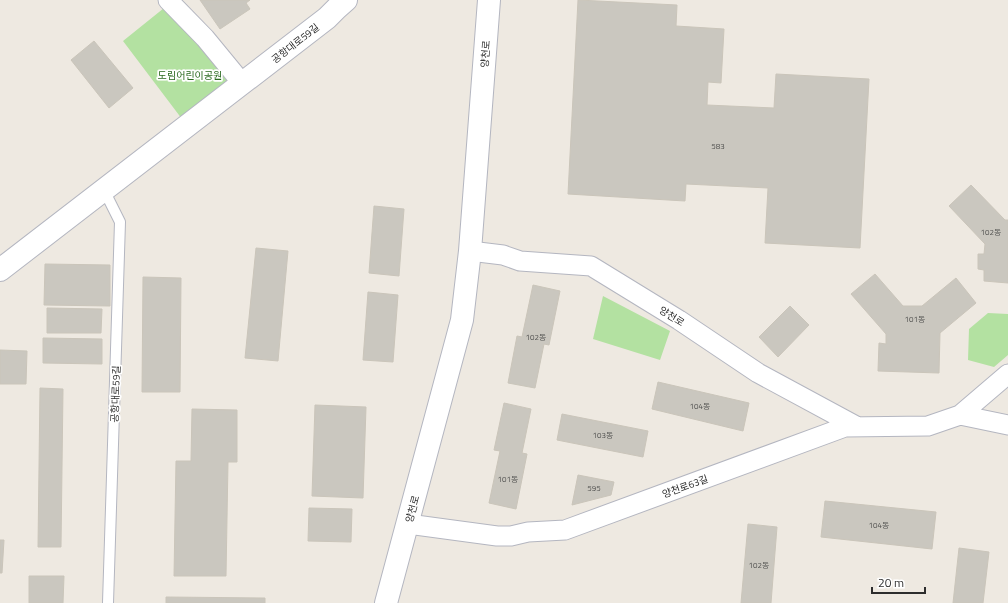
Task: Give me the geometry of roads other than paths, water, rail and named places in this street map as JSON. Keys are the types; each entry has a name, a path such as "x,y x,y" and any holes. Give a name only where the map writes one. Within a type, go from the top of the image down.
{"main road":[{"name":"양천로","path":"386,603 462,320 470,251 489,0"},
{"name":"공항대로59길","path":"0,270 327,18 338,3"}],"street":[{"path":"168,0 205,38 242,83"},
{"name":"양천로","path":"470,251 503,255 520,261 591,266 679,320 758,373 858,427"},
{"name":"양천로63길","path":"408,524 496,536 511,536 528,532 565,530 845,427 928,426 960,415 1008,374"},
{"path":"960,415 1008,425"}],"lane":[{"name":"공항대로59길","path":"104,190 120,222 108,603"}],"park label":[{"name":"도림어린이공원","path":"190,75"}]}
